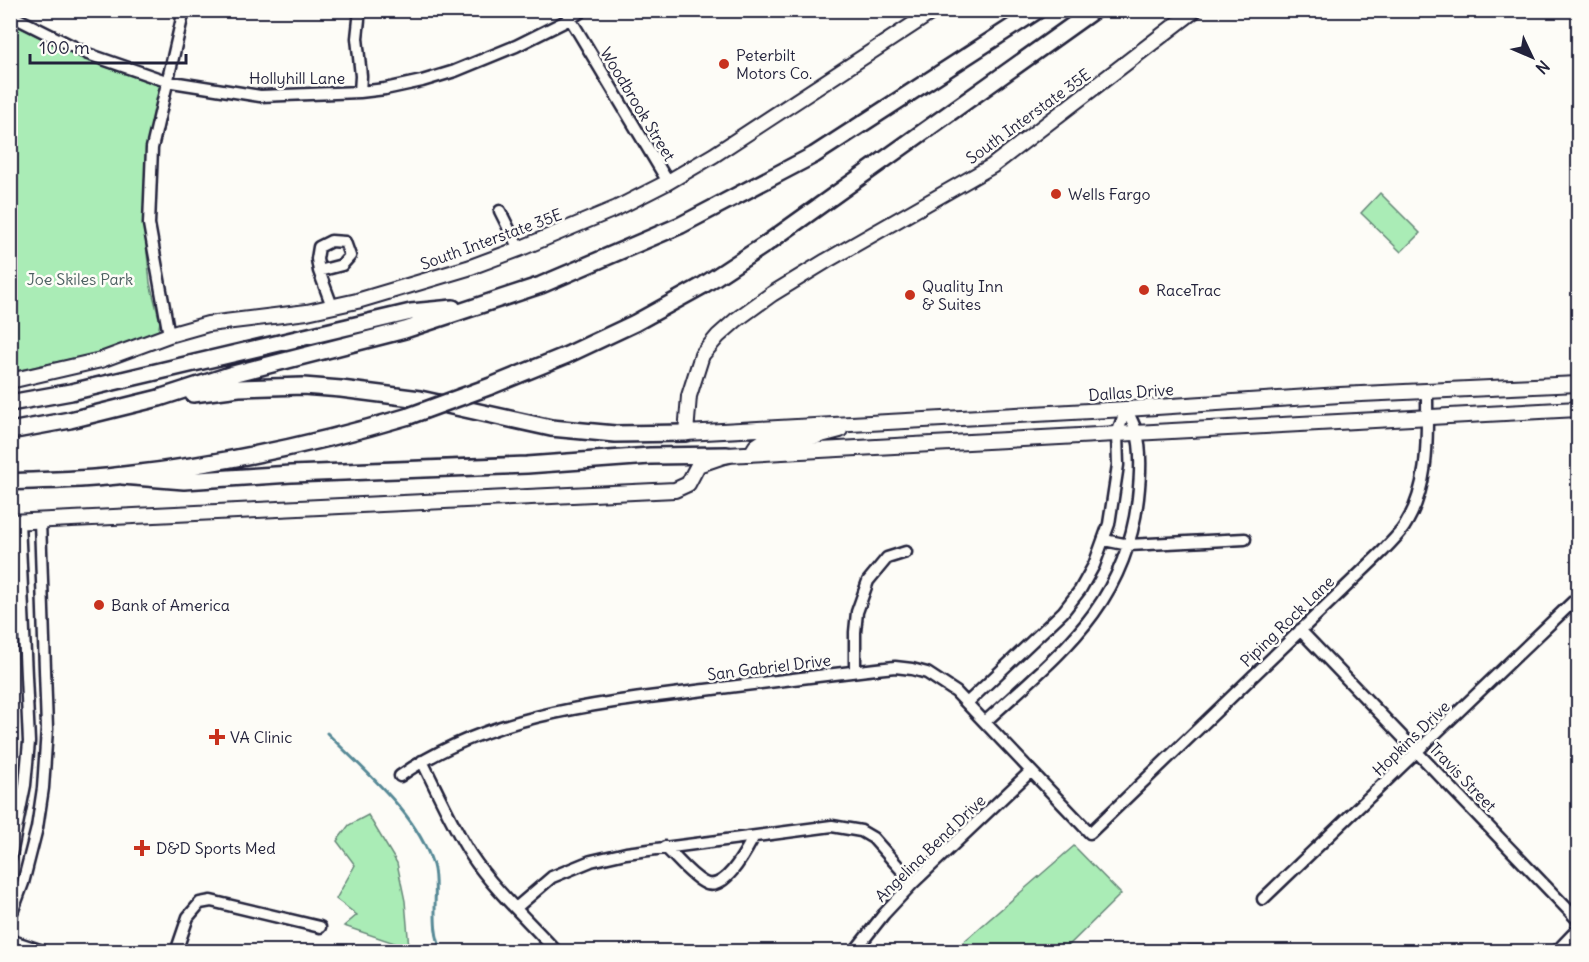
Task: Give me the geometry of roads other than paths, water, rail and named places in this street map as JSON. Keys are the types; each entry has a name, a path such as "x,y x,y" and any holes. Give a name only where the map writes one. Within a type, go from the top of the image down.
{"highway":[{"path":"10,431 70,420 159,398 232,374 405,330 541,285 681,225 814,155 1038,10"},
{"path":"10,482 122,476 273,451 348,434 409,416 567,355 702,286 766,244 1094,10"},
{"path":"10,403 82,389 411,312 480,306"},
{"path":"159,398 238,388 303,386 377,392 420,399 551,428 615,434 686,433"},
{"path":"122,476 184,480 528,465 650,456 727,455"}],"main road":[{"name":"South Interstate 35E","path":"686,433 689,396 702,355 736,320 772,294 826,261 992,166 1195,10"},
{"name":"South Interstate 35E","path":"10,381 101,360 169,335 208,324 307,312 357,301 519,249 625,204 668,182 714,155 930,12"},
{"name":"Dallas Drive","path":"686,433 1578,384"},
{"path":"15,522 675,490 688,484 693,473 703,462 727,455 751,453 1578,409"},
{"path":"751,453 765,440 818,436 862,424"}],"street":[{"path":"169,335 149,224 152,148 184,10"},
{"path":"360,10 357,38 361,76 360,92"},
{"name":"Hollyhill Lane","path":"10,15 88,54 166,81 260,96 384,89 455,71 516,46 567,15 583,10"},
{"name":"Woodbrook Street","path":"567,15 668,182"},
{"path":"500,211 519,249"},
{"path":"319,271 332,306"},
{"name":"Piping Rock Lane","path":"1090,833 1383,551 1404,527 1417,502 1424,476 1427,392"},
{"path":"985,722 1068,645 1093,616 1111,589 1129,545 1136,519 1139,490 1140,462 1137,432 1126,409"},
{"path":"967,703 1063,612 1080,590 1094,565 1104,540 1115,491 1118,465 1117,434 1126,409"},
{"path":"10,918 23,883 37,828 43,788 47,729 40,521"},
{"path":"10,860 25,785 29,721 15,522"},
{"path":"1104,540 1129,545 1245,539"},
{"path":"855,672 857,612 868,581 887,558 906,552"},
{"name":"Hopkins Drive","path":"1263,900 1578,597"},
{"name":"Travis Street","path":"1300,630 1578,920"},
{"name":"San Gabriel Drive","path":"400,776 422,761 477,736 515,722 559,711 647,697 895,667 927,673 956,692 1090,833"},
{"path":"422,761 450,819 472,856 557,951"},
{"name":"Angelina Bend Drive","path":"854,951 913,883 1031,771"},
{"path":"25,785 43,788"},
{"path":"517,907 552,877 591,861 665,847 753,838 832,826 861,831 873,838 913,883"},
{"path":"665,847 703,883 712,886 724,881 753,838"},
{"path":"176,951 188,917 200,903 211,901 320,927"},
{"path":"1556,951 1578,929"},
{"path":"10,940 46,951"},
{"path":"1189,951 1201,951"}],"waterway":[{"path":"327,733 402,810 425,846 435,874 436,932 443,952"}],"place":[{"name":"Peterbilt Motors Co.","path":"724,64"},
{"name":"Wells Fargo","path":"1056,194"},
{"name":"RaceTrac","path":"1144,290"},
{"name":"Quality Inn & Suites","path":"910,295"},
{"name":"Bank of America","path":"99,605"},
{"name":"VA Clinic","path":"217,737"},
{"name":"D&D Sports Med","path":"142,848"}],"park label":[{"name":"Joe Skiles Park","path":"80,279"}]}
